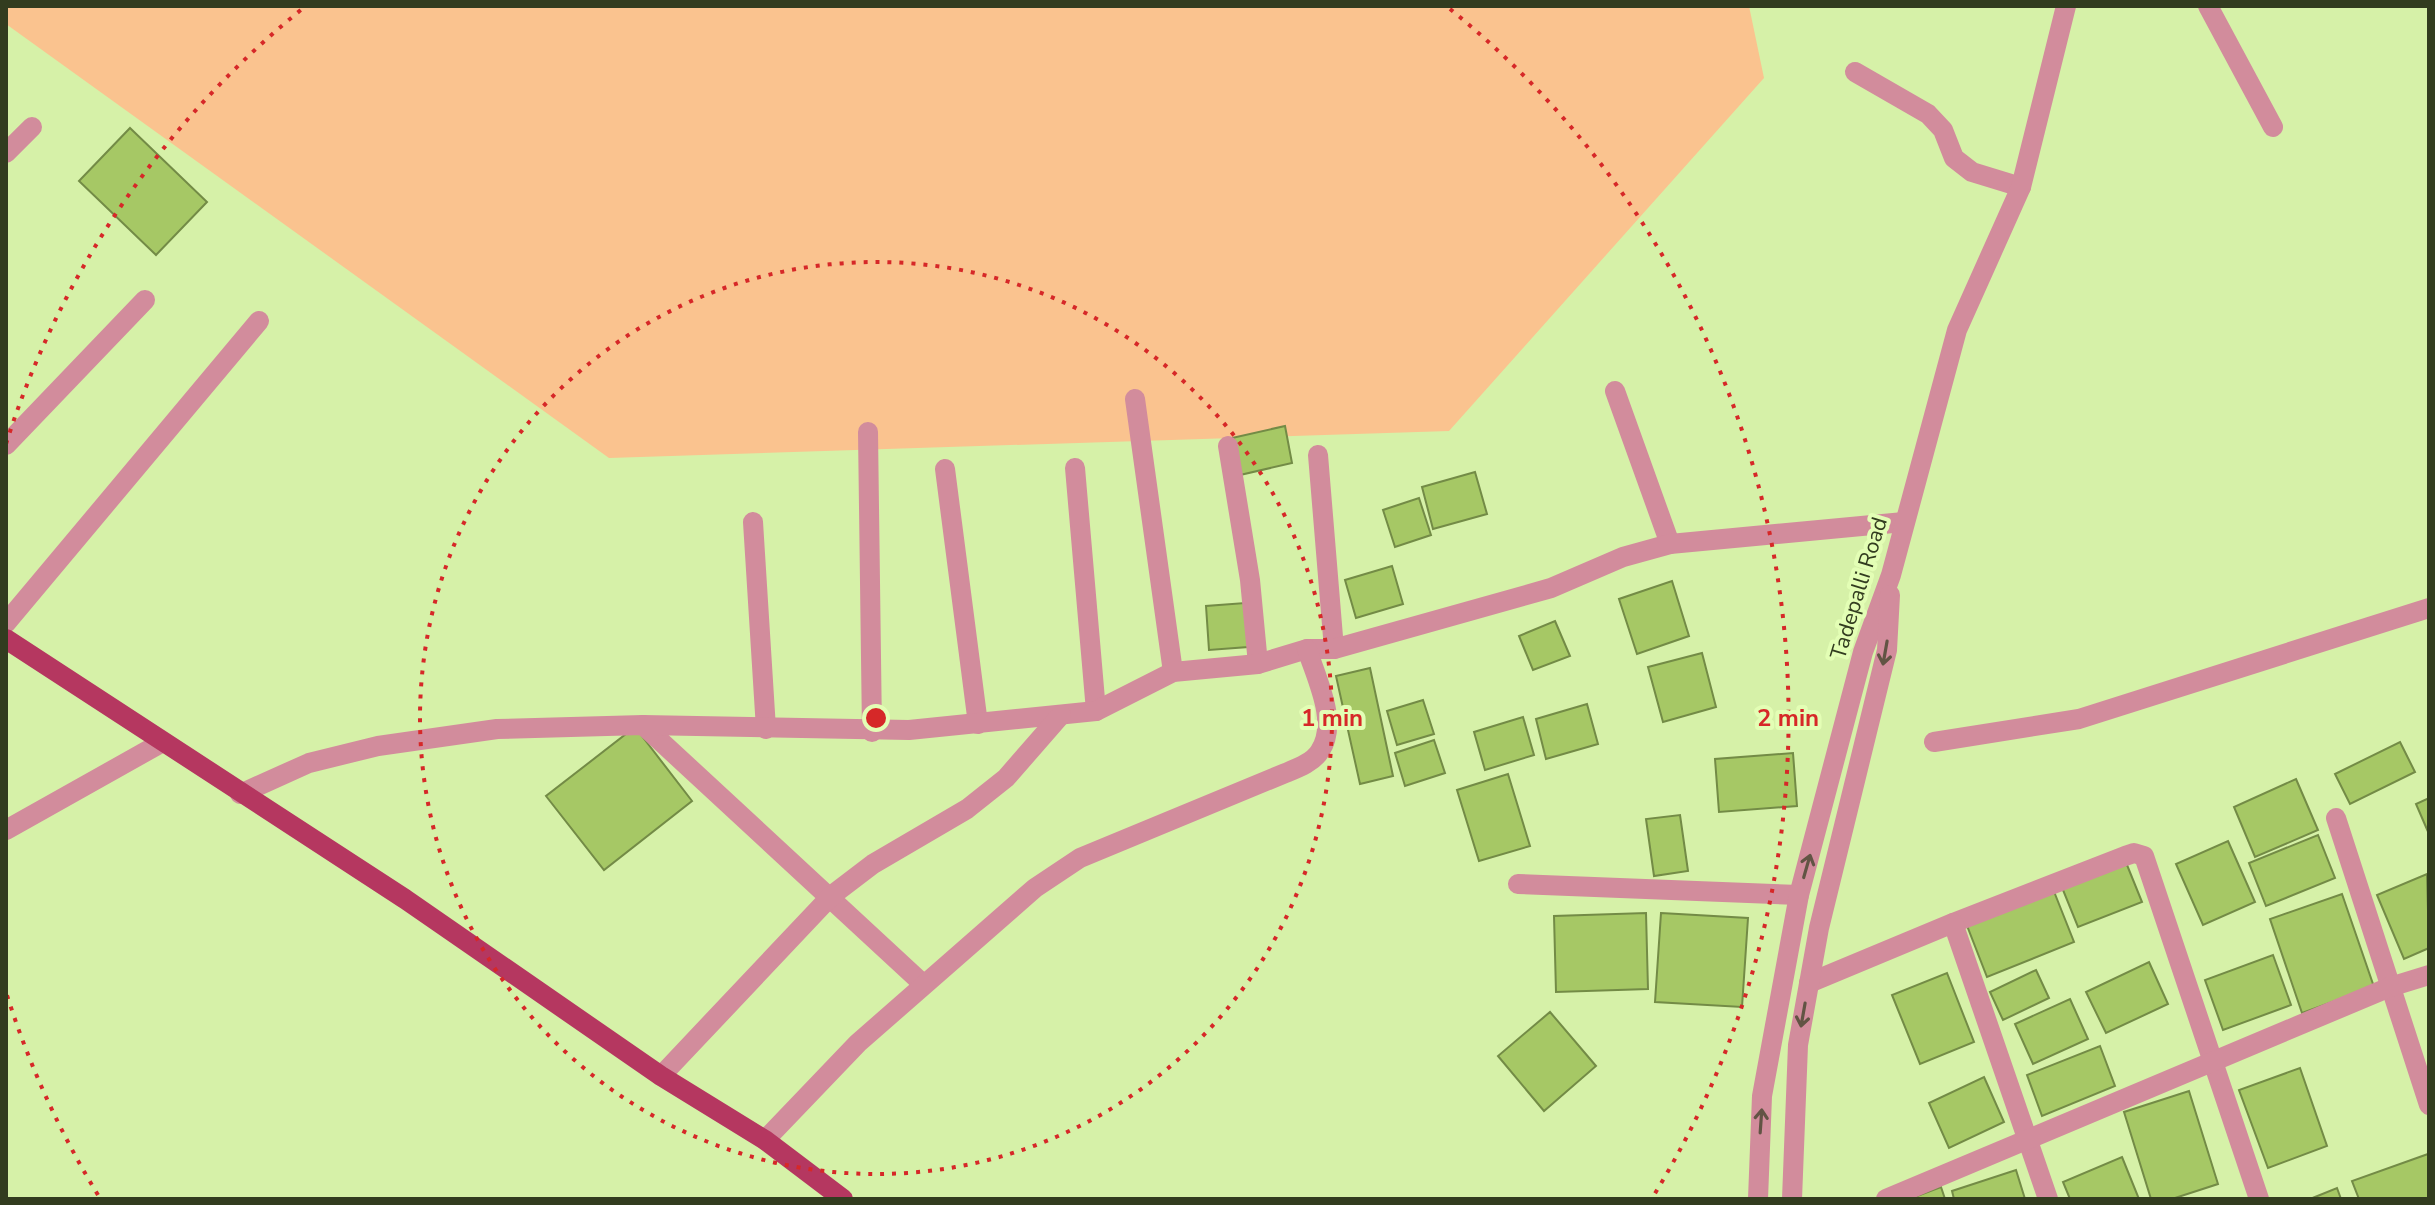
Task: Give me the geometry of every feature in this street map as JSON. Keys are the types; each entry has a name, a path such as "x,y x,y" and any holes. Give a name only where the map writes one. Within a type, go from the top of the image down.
{"main road":[{"path":"6,639 161,743 405,899 661,1076 765,1140 843,1199"}],"street":[{"name":"Tadepalli Road","path":"1758,1199 1762,1096 1779,987 1799,895 1863,652 1891,575 1957,330 2021,187 2066,6"},
{"path":"2208,6 2273,127"},
{"path":"1855,72 1928,114 1943,130 1954,158 1972,172 2021,187"},
{"path":"6,153 32,127"},
{"path":"6,445 145,300"},
{"path":"6,623 259,321"},
{"path":"1615,391 1670,544"},
{"path":"1135,399 1173,672"},
{"path":"868,432 872,732"},
{"path":"1228,446 1250,580 1258,664"},
{"path":"1318,455 1334,649"},
{"path":"1075,468 1096,711"},
{"path":"945,469 978,724"},
{"path":"753,522 766,729"},
{"path":"240,794 309,763 378,746 497,729 643,725 872,732 1096,711 1173,672 1258,664 1307,649 1334,649 1551,588 1623,557 1670,544 1904,522"},
{"path":"1792,1199 1798,1045 1841,831 1887,650 1891,575"},
{"path":"1934,742 2079,719 2429,608"},
{"path":"765,1140 858,1043 1035,888 1080,858 1305,765 1320,752 1327,730 1326,711 1307,649"},
{"path":"661,1076 831,896 873,864 967,809 996,786 1061,715"},
{"path":"643,725 923,984"},
{"path":"6,830 161,743"},
{"path":"2336,818 2429,1105"},
{"path":"1809,983 2125,856 2144,856 2259,1199"},
{"path":"1518,884 1799,895"},
{"path":"1953,923 2048,1199"},
{"path":"1886,1199 2390,987 2429,975"}],"shaded area":[{"path":"6,6 1749,6 1764,78 1449,431 609,458 6,24"}],"building":[{"path":"130,128 207,202 156,255 79,181"},
{"path":"1285,426 1292,463 1240,475 1232,438"},
{"path":"1475,472 1487,514 1433,529 1422,487"},
{"path":"1419,498 1431,535 1395,547 1383,510"},
{"path":"1392,566 1403,604 1356,618 1345,580"},
{"path":"1672,581 1689,636 1637,654 1619,599"},
{"path":"1245,603 1248,647 1209,650 1206,606"},
{"path":"1555,621 1570,656 1533,670 1519,636"},
{"path":"1702,653 1716,707 1663,722 1648,667"},
{"path":"1370,668 1393,776 1360,784 1336,676"},
{"path":"1423,700 1434,734 1397,745 1387,711"},
{"path":"1587,704 1598,744 1546,759 1536,719"},
{"path":"1523,717 1534,755 1485,770 1474,732"},
{"path":"635,727 692,801 604,870 546,796"},
{"path":"1434,740 1445,773 1405,786 1395,753"},
{"path":"2400,742 2415,772 2350,804 2335,774"},
{"path":"1793,753 1797,806 1719,812 1715,759"},
{"path":"1508,774 1530,846 1479,861 1457,790"},
{"path":"2296,779 2318,830 2255,857 2234,807"},
{"path":"2429,798 2429,834 2416,804"},
{"path":"1680,815 1688,871 1654,876 1646,819"},
{"path":"2318,835 2335,878 2266,906 2249,863"},
{"path":"2228,841 2255,902 2203,925 2176,864"},
{"path":"2125,860 2142,902 2078,927 2061,885"},
{"path":"2427,874 2429,948 2404,959 2377,895"},
{"path":"2053,889 2074,942 1987,977 1966,923"},
{"path":"2342,894 2374,987 2302,1013 2270,919"},
{"path":"1646,913 1648,989 1556,992 1554,916"},
{"path":"1661,913 1748,918 1742,1007 1655,1002"},
{"path":"2273,955 2291,1005 2223,1030 2205,980"},
{"path":"2149,962 2168,1004 2106,1033 2086,992"},
{"path":"2036,970 2049,998 2003,1020 1990,992"},
{"path":"1947,973 1974,1042 1920,1064 1892,995"},
{"path":"2070,999 2088,1039 2033,1064 2015,1024"},
{"path":"1550,1012 1596,1066 1544,1111 1498,1056"},
{"path":"2100,1046 2115,1086 2042,1116 2027,1075"},
{"path":"2300,1068 2327,1146 2268,1168 2239,1090"},
{"path":"1984,1077 2004,1122 1949,1148 1929,1103"},
{"path":"2189,1091 2218,1184 2172,1199 2151,1199 2124,1112"},
{"path":"2428,1154 2429,1199 2359,1199 2352,1181"},
{"path":"2122,1157 2139,1199 2070,1199 2063,1182"},
{"path":"2016,1170 2025,1199 1954,1199 1952,1191"},
{"path":"1941,1187 1945,1199 1909,1199"},
{"path":"2337,1188 2341,1199 2310,1199"}]}
